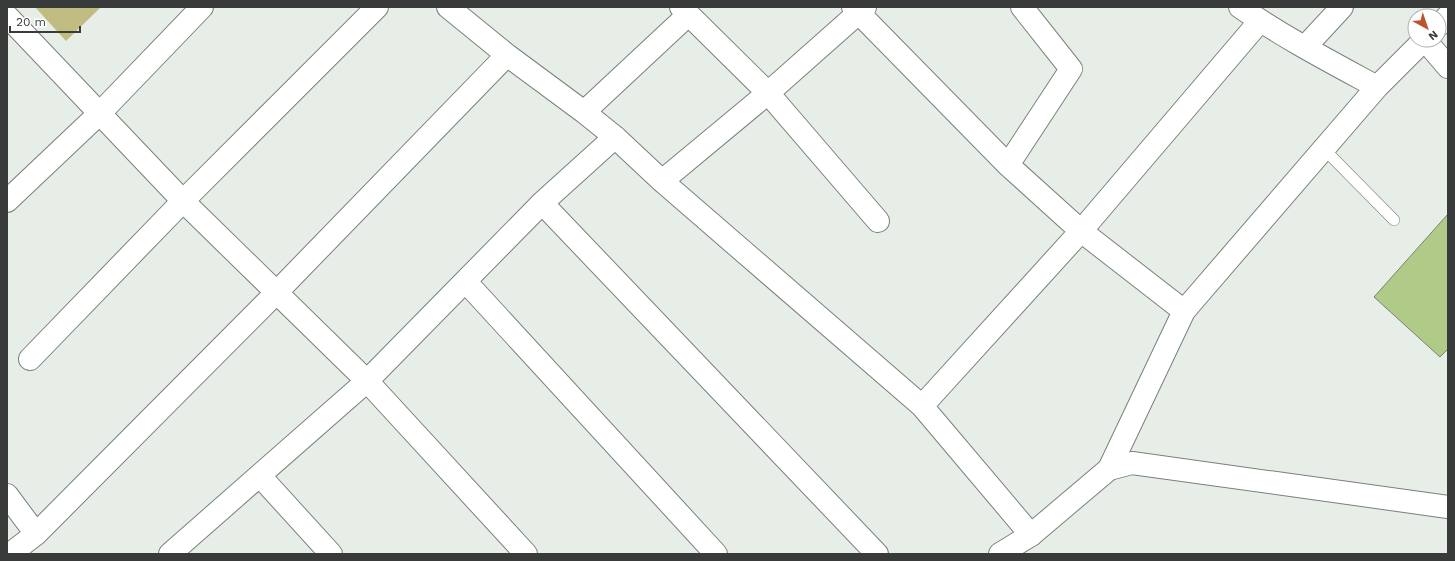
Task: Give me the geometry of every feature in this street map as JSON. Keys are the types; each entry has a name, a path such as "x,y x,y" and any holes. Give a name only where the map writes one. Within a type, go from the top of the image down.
{"street":[{"path":"7,201 100,113 202,7"},
{"path":"30,359 183,201 377,7"},
{"path":"448,7 584,112 615,138 662,181 922,406 1031,535"},
{"path":"1008,165 1071,69 1022,7"},
{"path":"1240,7 1305,48 1377,87"},
{"path":"1305,48 1342,7"},
{"path":"662,181 768,93 859,9 1008,165 1081,230 1184,311"},
{"path":"584,112 684,11 768,93 878,221"},
{"path":"7,16 183,201 367,381 526,554"},
{"path":"922,406 1081,230 1260,21"},
{"path":"1000,554 1031,535 1109,469 1184,311 1377,87 1417,48"},
{"path":"1432,48 1448,67"},
{"path":"10,554 36,534 276,292 507,54"},
{"path":"170,554 367,381 542,203 615,138"},
{"path":"542,203 877,554"},
{"path":"466,282 716,554"},
{"path":"1109,469 1132,463 1448,507"},
{"path":"260,476 331,554"},
{"path":"7,495 36,534"}],"lane":[{"path":"1324,149 1394,220"}],"shaded area":[{"path":"35,7 101,7 66,41"}],"building":[{"path":"1448,214 1448,349 1440,357 1374,297"}]}
